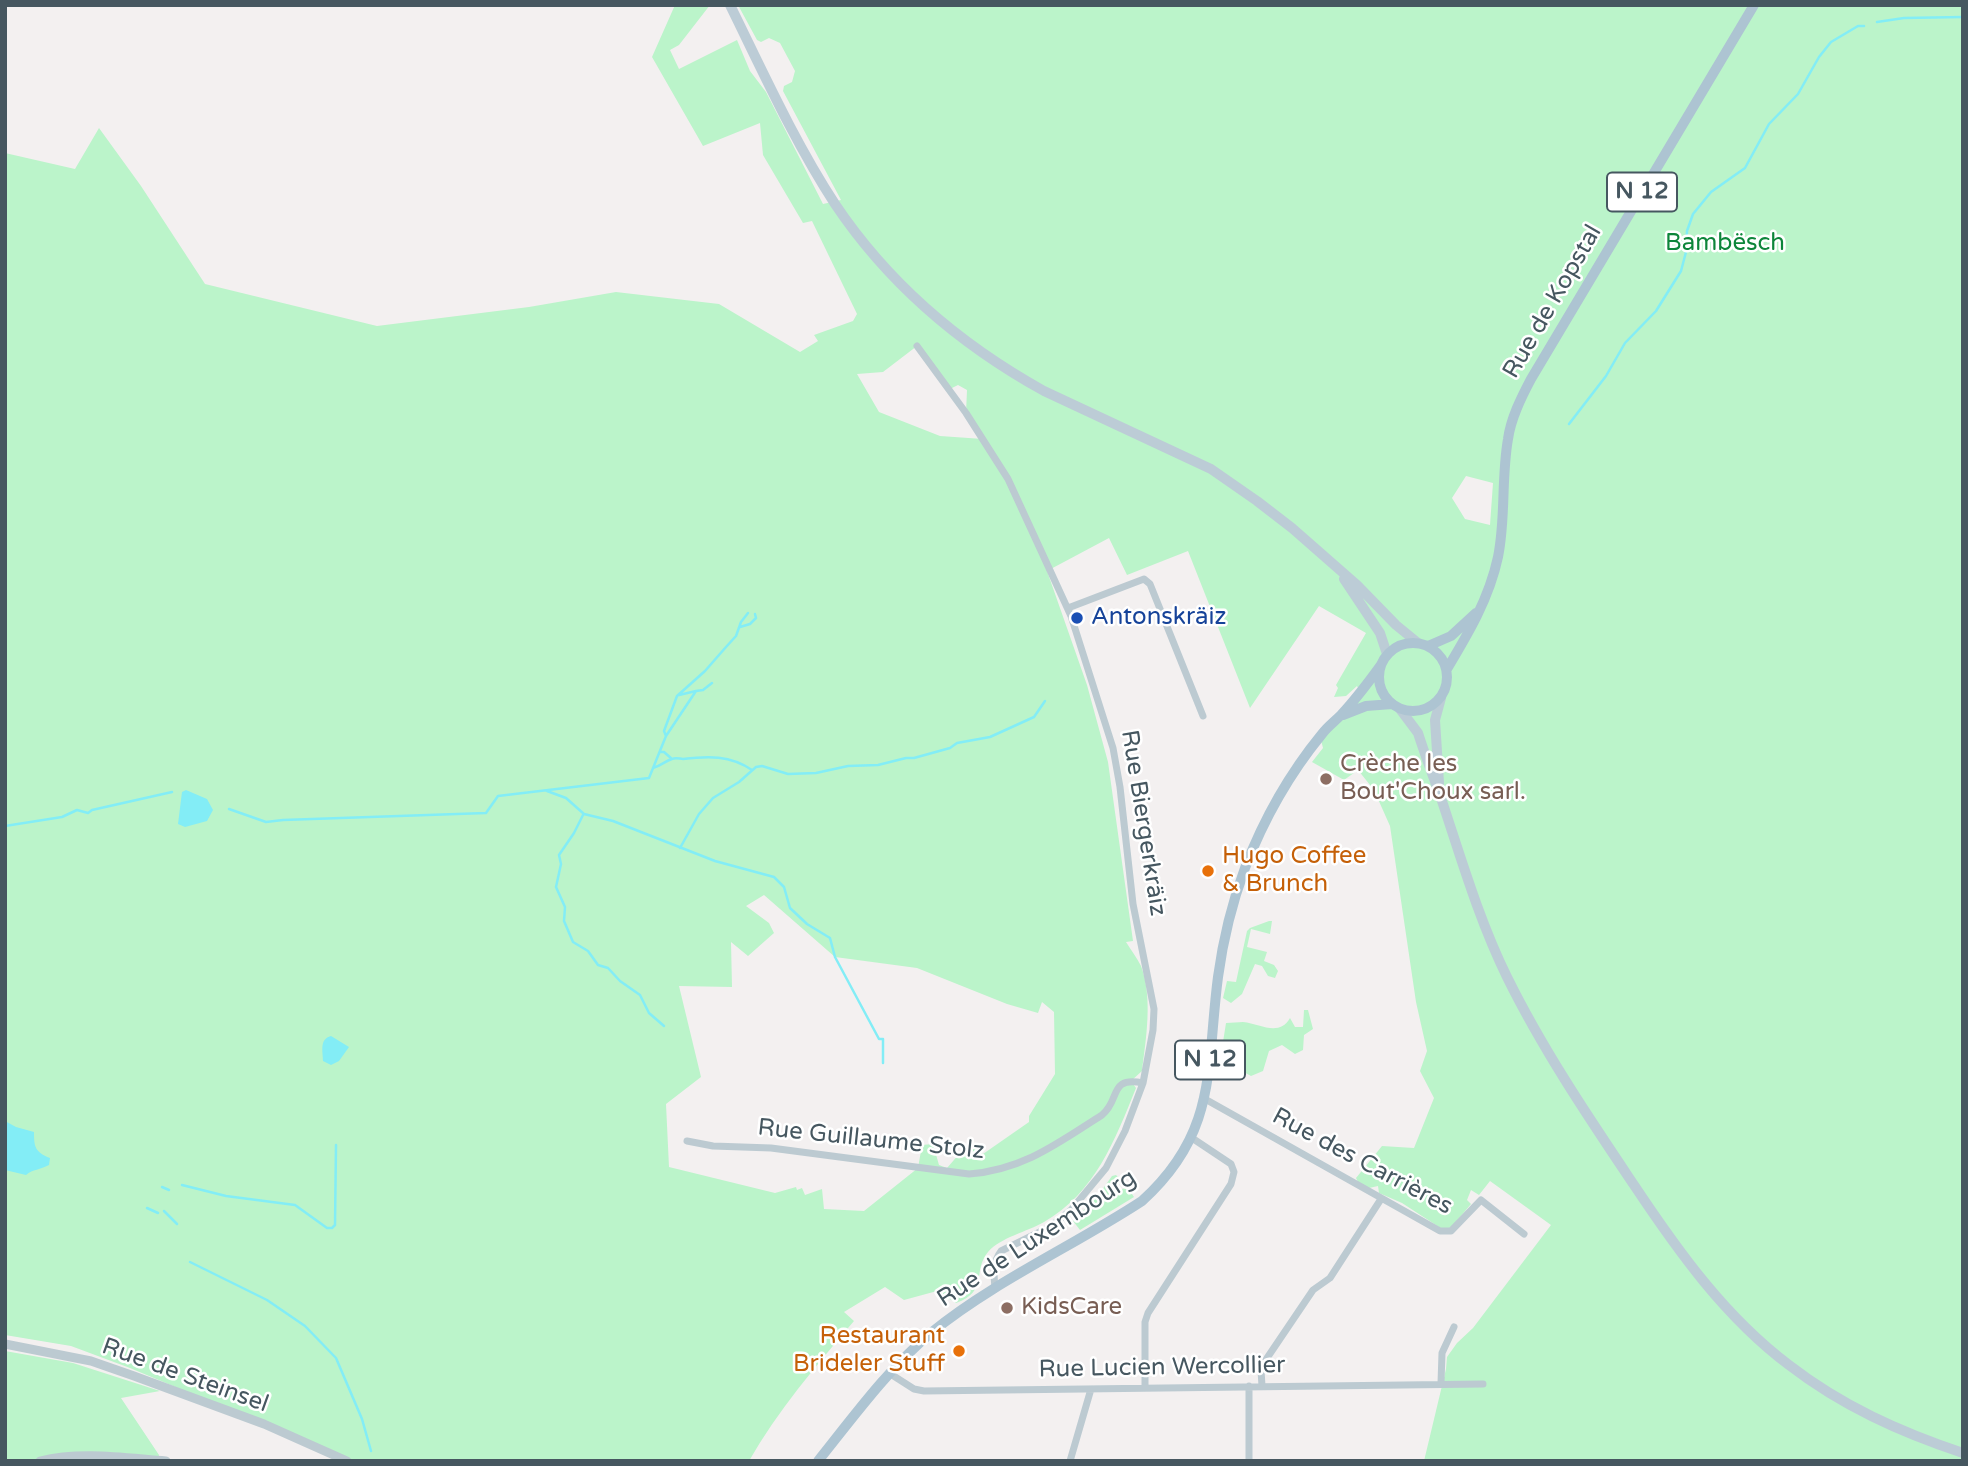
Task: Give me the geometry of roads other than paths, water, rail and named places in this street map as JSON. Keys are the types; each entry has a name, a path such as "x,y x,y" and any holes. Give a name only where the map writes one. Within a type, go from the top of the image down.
{"main road":[{"path":"730,5 817,174 856,233 880,263 940,320 995,362 1044,391 1211,469 1266,508 1357,585 1396,625 1443,660 1448,679 1435,720 1440,797"},
{"name":"Rue de Kopstal","path":"1447,669 1471,631 1491,584 1504,517 1508,438 1517,406 1755,5"},
{"path":"1338,571 1380,633 1387,654"},
{"name":"Rue de Kopstal","path":"1423,645 1451,636 1480,609"},
{"path":"1423,645 1401,645 1387,654 1381,665 1380,687 1418,733 1481,917 1507,977 1566,1080 1657,1218 1689,1264 1739,1322 1819,1388 1894,1428 1963,1453"},
{"name":"Rue de Luxembourg","path":"818,1461 889,1373 933,1331 1142,1201 1161,1184 1192,1138 1205,1099 1223,943 1238,887 1255,844 1297,769 1324,731 1340,716 1381,665"},
{"path":"1340,716 1366,706 1418,711 1441,698"}],"street":[{"name":"Rue Biergerkräiz","path":"917,346 966,413 1008,479 1068,608 1113,748 1133,904 1154,1009 1143,1083 1125,1131 1107,1168 1071,1210 1050,1227 1001,1251 994,1270 995,1290"},
{"path":"1068,608 1144,579 1150,584 1203,716"},
{"name":"Rue Guillaume Stolz","path":"687,1141 713,1146 771,1148 970,1174 995,1172 1053,1147 1102,1115 1124,1082 1143,1083"},
{"name":"Rue des Carrières","path":"1205,1099 1381,1199 1446,1232 1459,1225 1481,1200 1524,1234"},
{"path":"1145,1388 1145,1322 1148,1313 1231,1184 1234,1172 1231,1164 1192,1138"},
{"path":"1262,1386 1263,1364 1313,1290 1330,1278 1381,1199"},
{"path":"1441,1383 1442,1353 1454,1327"},
{"name":"Rue de Steinsel","path":"5,1344 91,1361 124,1372 264,1424 347,1461"},
{"name":"Rue Lucien Wercollier","path":"889,1373 914,1390 924,1391 1483,1384"},
{"path":"1249,1386 1249,1461"},
{"path":"1070,1461 1091,1389"},
{"path":"40,1461 96,1456 166,1461"}],"water":[{"path":"186,790 207,799 213,810 207,821 185,827 178,824 182,792"},
{"path":"331,1036 349,1047 339,1061 331,1065 323,1061 322,1050 323,1043"},
{"path":"5,1121 34,1132 36,1148 50,1158 49,1165 26,1175 5,1170"}],"waterway":[{"path":"1877,22 1904,18 1963,17"},
{"path":"1569,424 1606,376 1625,343 1656,311 1681,271 1686,252 1687,231 1693,214 1711,192 1745,168 1769,124 1798,94 1831,42 1858,26 1864,26"},
{"path":"666,736 664,731 677,696 705,671 736,636 748,613"},
{"path":"740,627 750,624 756,618 755,614"},
{"path":"229,809 266,822 486,813 498,796 649,778 666,736 696,691 703,690 712,683"},
{"path":"679,695 696,691"},
{"path":"680,848 699,814 713,798 739,782 756,767 762,766 788,774 816,773 914,758 950,748 957,743 990,737 1034,717 1045,701"},
{"path":"660,752 672,759"},
{"path":"653,768 673,758 710,757 727,759 752,770"},
{"path":"547,791 566,798 584,814 613,821 715,861 774,877 784,887 790,908 807,924 830,938 835,957 879,1039 883,1039 883,1063"},
{"path":"5,826 62,817 77,810 88,813 172,792"},
{"path":"583,815 559,855 561,864 556,887 565,907 564,921 573,942 588,951 598,965 608,968 620,981 640,995 649,1013 664,1026"},
{"path":"182,1185 226,1196 295,1205 327,1228 332,1228 335,1225 336,1145"},
{"path":"162,1187 169,1190"},
{"path":"147,1208 158,1213"},
{"path":"164,1211 177,1224"},
{"path":"190,1262 267,1300 305,1326 336,1358 362,1419 371,1451"}],"place":[{"name":"Antonskräiz","path":"1077,618"},
{"name":"Crèche les Bout'Choux sarl.","path":"1326,779"},
{"name":"Hugo Coffee & Brunch","path":"1208,871"},
{"name":"KidsCare","path":"1007,1308"},
{"name":"Restaurant Brideler Stuff","path":"959,1351"}],"park label":[{"name":"Bambësch","path":"1725,244"}]}
